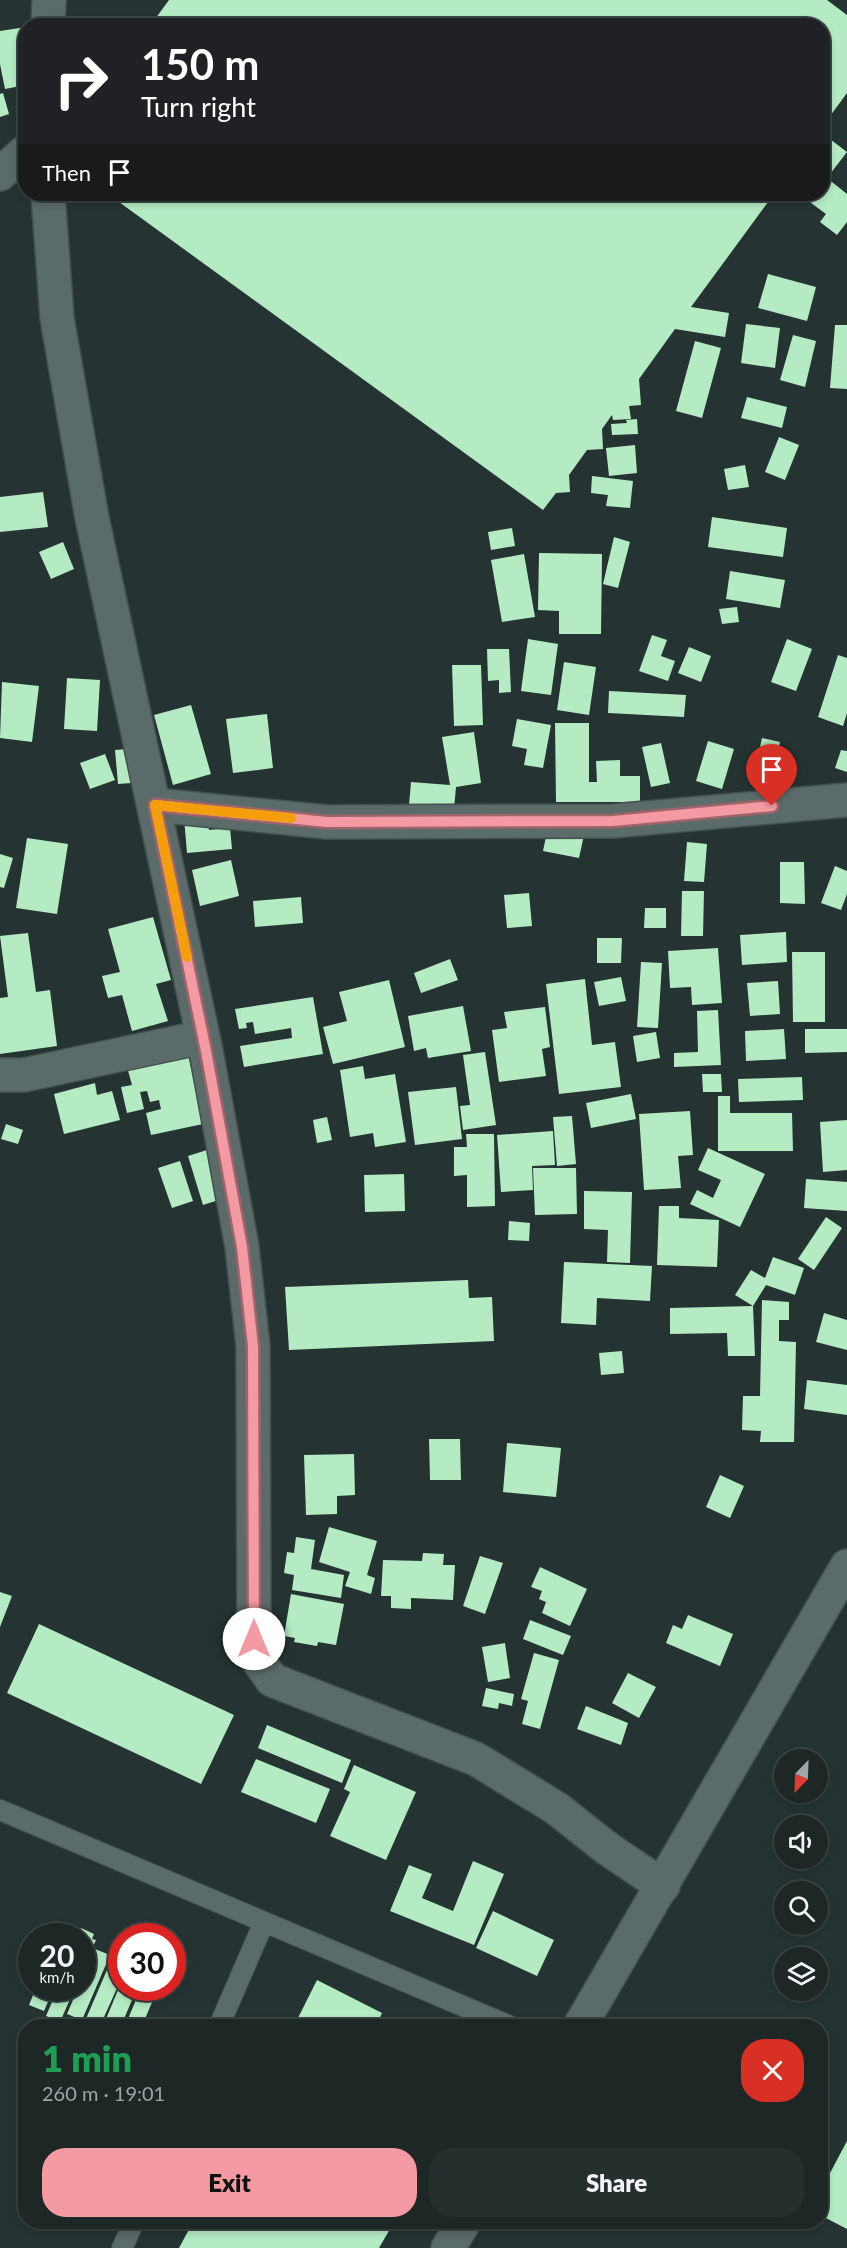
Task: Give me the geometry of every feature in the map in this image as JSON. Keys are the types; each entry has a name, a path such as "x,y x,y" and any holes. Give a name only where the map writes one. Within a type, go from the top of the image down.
{"street":[{"path":"48,18 49,0"},
{"path":"0,174 18,158"},
{"path":"49,201 57,318 92,518 203,1037 242,1247 253,1346 254,1639 260,1663 272,1680 476,1759 556,1808 608,1849 663,1886"},
{"path":"155,805 327,822 613,821 847,800"},
{"path":"0,1075 24,1075 203,1037"},
{"path":"584,2019 847,1566"},
{"path":"448,2248 460,2229"}],"lane":[{"path":"0,1810 493,2019"},
{"path":"222,2019 264,1922"},
{"path":"122,2248 131,2229"}],"building":[{"path":"169,0 827,0 847,15 847,93 830,116 830,18 156,18"},
{"path":"18,28 18,87 5,89 0,64 0,31"},
{"path":"3,93 9,114 0,117 0,94"},
{"path":"830,139 847,152 830,174"},
{"path":"830,180 847,194 847,222 837,235 820,222 826,214 808,201 830,201"},
{"path":"118,201 769,201 691,307 729,313 725,337 675,329 639,379 641,405 629,406 631,419 613,420 612,415 602,429 603,449 587,450 569,475 570,492 556,493 543,510"},
{"path":"768,274 816,287 807,321 758,308"},
{"path":"746,324 780,328 775,368 741,363"},
{"path":"835,325 847,325 847,389 830,388"},
{"path":"793,335 816,341 805,387 780,380"},
{"path":"695,341 721,348 702,418 676,411"},
{"path":"747,397 787,407 782,428 741,418"},
{"path":"637,419 638,434 612,435 611,424 627,423 626,420"},
{"path":"779,437 799,445 785,480 765,472"},
{"path":"635,445 637,473 609,476 606,448"},
{"path":"745,465 749,487 728,490 724,469"},
{"path":"592,476 633,481 630,508 606,506 608,495 591,493"},
{"path":"43,492 48,527 0,532 0,497"},
{"path":"712,517 787,528 783,557 708,547"},
{"path":"512,528 515,546 491,550 488,532"},
{"path":"614,537 630,542 618,588 603,584"},
{"path":"63,542 74,569 51,579 39,552"},
{"path":"539,553 602,554 601,634 559,634 559,611 538,610"},
{"path":"524,554 535,617 502,622 491,560"},
{"path":"730,571 785,580 780,608 726,599"},
{"path":"737,607 739,622 722,624 719,609"},
{"path":"652,635 667,640 661,656 675,661 668,681 639,671"},
{"path":"528,639 558,644 551,695 521,691"},
{"path":"787,639 812,649 796,691 771,682"},
{"path":"689,647 711,656 701,682 678,673"},
{"path":"487,649 509,649 511,692 499,693 499,680 488,681"},
{"path":"838,655 847,658 847,713 843,726 818,717"},
{"path":"564,662 596,667 589,715 557,710"},
{"path":"452,665 481,665 483,725 454,726"},
{"path":"67,678 100,680 97,731 64,729"},
{"path":"2,682 39,686 32,742 0,738"},
{"path":"609,691 686,695 684,717 608,713"},
{"path":"191,705 211,774 173,785 154,715"},
{"path":"267,714 273,768 233,773 226,719"},
{"path":"517,719 551,725 543,768 524,765 527,749 512,746"},
{"path":"555,723 589,723 589,782 597,782 596,761 620,760 620,776 640,776 640,802 556,802"},
{"path":"474,732 481,783 456,787 454,809 409,805 411,782 450,785 442,737"},
{"path":"762,738 780,742 771,779 754,775"},
{"path":"708,741 734,749 722,789 696,781"},
{"path":"661,743 670,783 651,787 642,747"},
{"path":"128,749 132,783 118,784 115,750"},
{"path":"841,750 847,751 847,772 835,768"},
{"path":"105,754 115,780 90,789 80,763"},
{"path":"208,816 209,830 230,828 232,849 187,853 184,818"},
{"path":"548,827 584,835 579,858 543,851"},
{"path":"27,838 68,844 57,914 16,908"},
{"path":"687,842 707,844 704,882 684,881"},
{"path":"0,854 13,858 4,888 0,887"},
{"path":"231,860 239,896 200,906 192,870"},
{"path":"780,862 804,862 805,904 780,903"},
{"path":"835,866 847,871 847,894 841,910 821,903"},
{"path":"682,891 704,891 703,936 681,936"},
{"path":"529,893 532,926 507,928 504,895"},
{"path":"301,897 303,923 255,927 253,901"},
{"path":"645,908 666,908 666,928 644,928"},
{"path":"153,917 171,980 156,984 168,1021 132,1031 122,995 108,998 102,976 120,972 108,929"},
{"path":"786,932 787,962 742,965 740,935"},
{"path":"28,933 36,992 50,990 57,1046 0,1054 0,998 8,997 0,936"},
{"path":"597,938 622,938 621,963 597,963"},
{"path":"718,948 722,1003 692,1005 691,987 670,988 668,951"},
{"path":"792,952 825,952 825,1022 793,1022"},
{"path":"450,959 458,980 421,993 414,973"},
{"path":"641,962 662,963 658,1028 637,1027"},
{"path":"621,977 626,1001 599,1006 594,982"},
{"path":"585,979 592,1045 615,1042 621,1087 559,1094 546,984"},
{"path":"389,980 405,1047 333,1064 323,1027 347,1021 339,992"},
{"path":"778,981 780,1014 750,1016 747,983"},
{"path":"313,997 323,1054 244,1067 240,1046 292,1038 291,1028 255,1034 253,1022 246,1023 247,1028 239,1029 235,1009"},
{"path":"463,1006 471,1051 428,1058 426,1048 414,1051 408,1016"},
{"path":"545,1007 550,1047 542,1049 546,1076 499,1082 492,1030 507,1028 504,1012"},
{"path":"718,1010 721,1065 674,1067 674,1053 698,1052 697,1011"},
{"path":"784,1029 786,1059 746,1061 745,1031"},
{"path":"805,1029 847,1029 847,1052 805,1053"},
{"path":"656,1032 660,1058 637,1062 633,1036"},
{"path":"485,1052 496,1125 463,1130 460,1106 470,1105 463,1055"},
{"path":"188,1054 203,1124 151,1135 146,1113 161,1109 159,1100 150,1102 147,1091 140,1092 144,1109 127,1113 121,1087 132,1085 127,1067"},
{"path":"363,1066 365,1079 395,1074 406,1142 375,1147 373,1133 350,1137 340,1070"},
{"path":"702,1074 721,1074 722,1092 703,1092"},
{"path":"802,1077 803,1100 739,1102 738,1079"},
{"path":"95,1083 97,1095 112,1091 120,1120 64,1134 54,1094"},
{"path":"456,1087 462,1139 415,1145 408,1092"},
{"path":"631,1094 636,1119 591,1128 586,1103"},
{"path":"718,1096 730,1096 730,1113 792,1113 793,1151 718,1151"},
{"path":"690,1111 693,1155 678,1156 681,1188 644,1190 639,1114"},
{"path":"572,1116 576,1164 557,1166 553,1117"},
{"path":"327,1117 332,1140 317,1143 313,1120"},
{"path":"847,1120 847,1170 823,1172 820,1122"},
{"path":"6,1124 23,1130 18,1144 1,1139"},
{"path":"553,1131 555,1165 532,1166 533,1190 501,1192 497,1135"},
{"path":"466,1134 494,1134 495,1206 467,1207 467,1175 454,1176 454,1147 467,1147"},
{"path":"708,1148 765,1174 740,1227 690,1204 697,1190 713,1198 721,1180 698,1170"},
{"path":"210,1149 225,1198 203,1205 188,1156"},
{"path":"180,1161 193,1201 172,1208 158,1168"},
{"path":"533,1168 576,1168 577,1214 535,1215"},
{"path":"404,1174 405,1211 365,1212 364,1175"},
{"path":"806,1179 847,1182 847,1211 804,1208"},
{"path":"584,1191 632,1192 630,1263 607,1262 608,1230 584,1229"},
{"path":"659,1206 679,1206 679,1218 719,1220 717,1267 657,1265"},
{"path":"826,1217 842,1228 814,1270 798,1259"},
{"path":"509,1221 530,1223 529,1241 508,1240"},
{"path":"773,1257 804,1268 795,1295 766,1285 753,1306 735,1295 751,1270 765,1278"},
{"path":"564,1262 652,1266 650,1301 597,1298 596,1325 561,1323"},
{"path":"468,1280 469,1298 492,1297 494,1341 289,1350 285,1287"},
{"path":"762,1300 789,1302 789,1320 779,1320 779,1341 796,1342 794,1442 760,1442 761,1431 742,1430 743,1396 760,1396"},
{"path":"753,1306 755,1356 728,1356 727,1333 670,1334 670,1308"},
{"path":"824,1313 847,1320 847,1350 816,1342"},
{"path":"622,1351 624,1373 601,1375 599,1353"},
{"path":"807,1380 847,1385 847,1415 804,1409"},
{"path":"429,1439 460,1439 461,1480 430,1480"},
{"path":"507,1443 561,1448 556,1497 503,1492"},
{"path":"354,1454 355,1495 337,1496 337,1514 306,1515 304,1455"},
{"path":"720,1475 744,1486 730,1518 706,1507"},
{"path":"329,1527 377,1541 367,1575 375,1578 371,1594 345,1586 350,1572 319,1562"},
{"path":"296,1537 315,1540 311,1569 344,1575 341,1598 292,1590 294,1575 284,1573 287,1552 294,1553"},
{"path":"423,1553 444,1554 443,1565 455,1565 453,1600 411,1598 411,1609 391,1608 391,1596 381,1596 383,1560 422,1561"},
{"path":"480,1556 503,1563 485,1614 463,1606"},
{"path":"540,1567 587,1589 570,1626 542,1613 546,1602 539,1599 542,1591 531,1587"},
{"path":"0,1592 12,1596 0,1627"},
{"path":"291,1594 344,1604 336,1645 318,1642 317,1646 294,1642 295,1638 284,1636"},
{"path":"688,1615 733,1634 720,1666 666,1643 673,1625 682,1629"},
{"path":"530,1620 571,1636 563,1655 523,1639"},
{"path":"39,1624 234,1715 201,1784 7,1693"},
{"path":"505,1643 510,1678 488,1682 482,1647"},
{"path":"534,1653 559,1660 540,1729 522,1724 528,1701 521,1699"},
{"path":"628,1673 656,1687 639,1718 612,1703"},
{"path":"486,1688 514,1694 512,1706 499,1703 498,1709 482,1706"},
{"path":"586,1706 628,1723 621,1745 577,1729"},
{"path":"267,1725 351,1760 342,1783 258,1748"},
{"path":"256,1759 330,1789 316,1823 241,1792"},
{"path":"354,1765 416,1792 386,1860 330,1836 350,1792 344,1789"},
{"path":"473,1861 504,1874 474,1945 390,1911 409,1865 432,1874 422,1898 453,1911"},
{"path":"493,1911 554,1940 537,1976 476,1948"},
{"path":"96,1949 108,1954 108,1960 96,1988"},
{"path":"108,1968 108,2001 111,2001 103,2019 86,2019 94,2001 96,2001 96,1995"},
{"path":"317,1980 382,2013 379,2019 298,2019"},
{"path":"31,2001 48,2001 44,2011 29,2005"},
{"path":"52,2001 69,2001 61,2019 46,2016"},
{"path":"72,2001 90,2001 82,2019 67,2014"},
{"path":"113,2001 132,2001 124,2019 106,2019"},
{"path":"136,2001 153,2001 145,2019 128,2019"},
{"path":"847,2141 847,2229 828,2219 828,2177"},
{"path":"189,2229 390,2229 379,2248 179,2248"}],"slow traffic":[{"path":"187,957 155,805 291,818"}],"route":[{"path":"254,1639 253,1346 242,1247 206,1051 155,805 327,822 613,821 772,806"}]}
